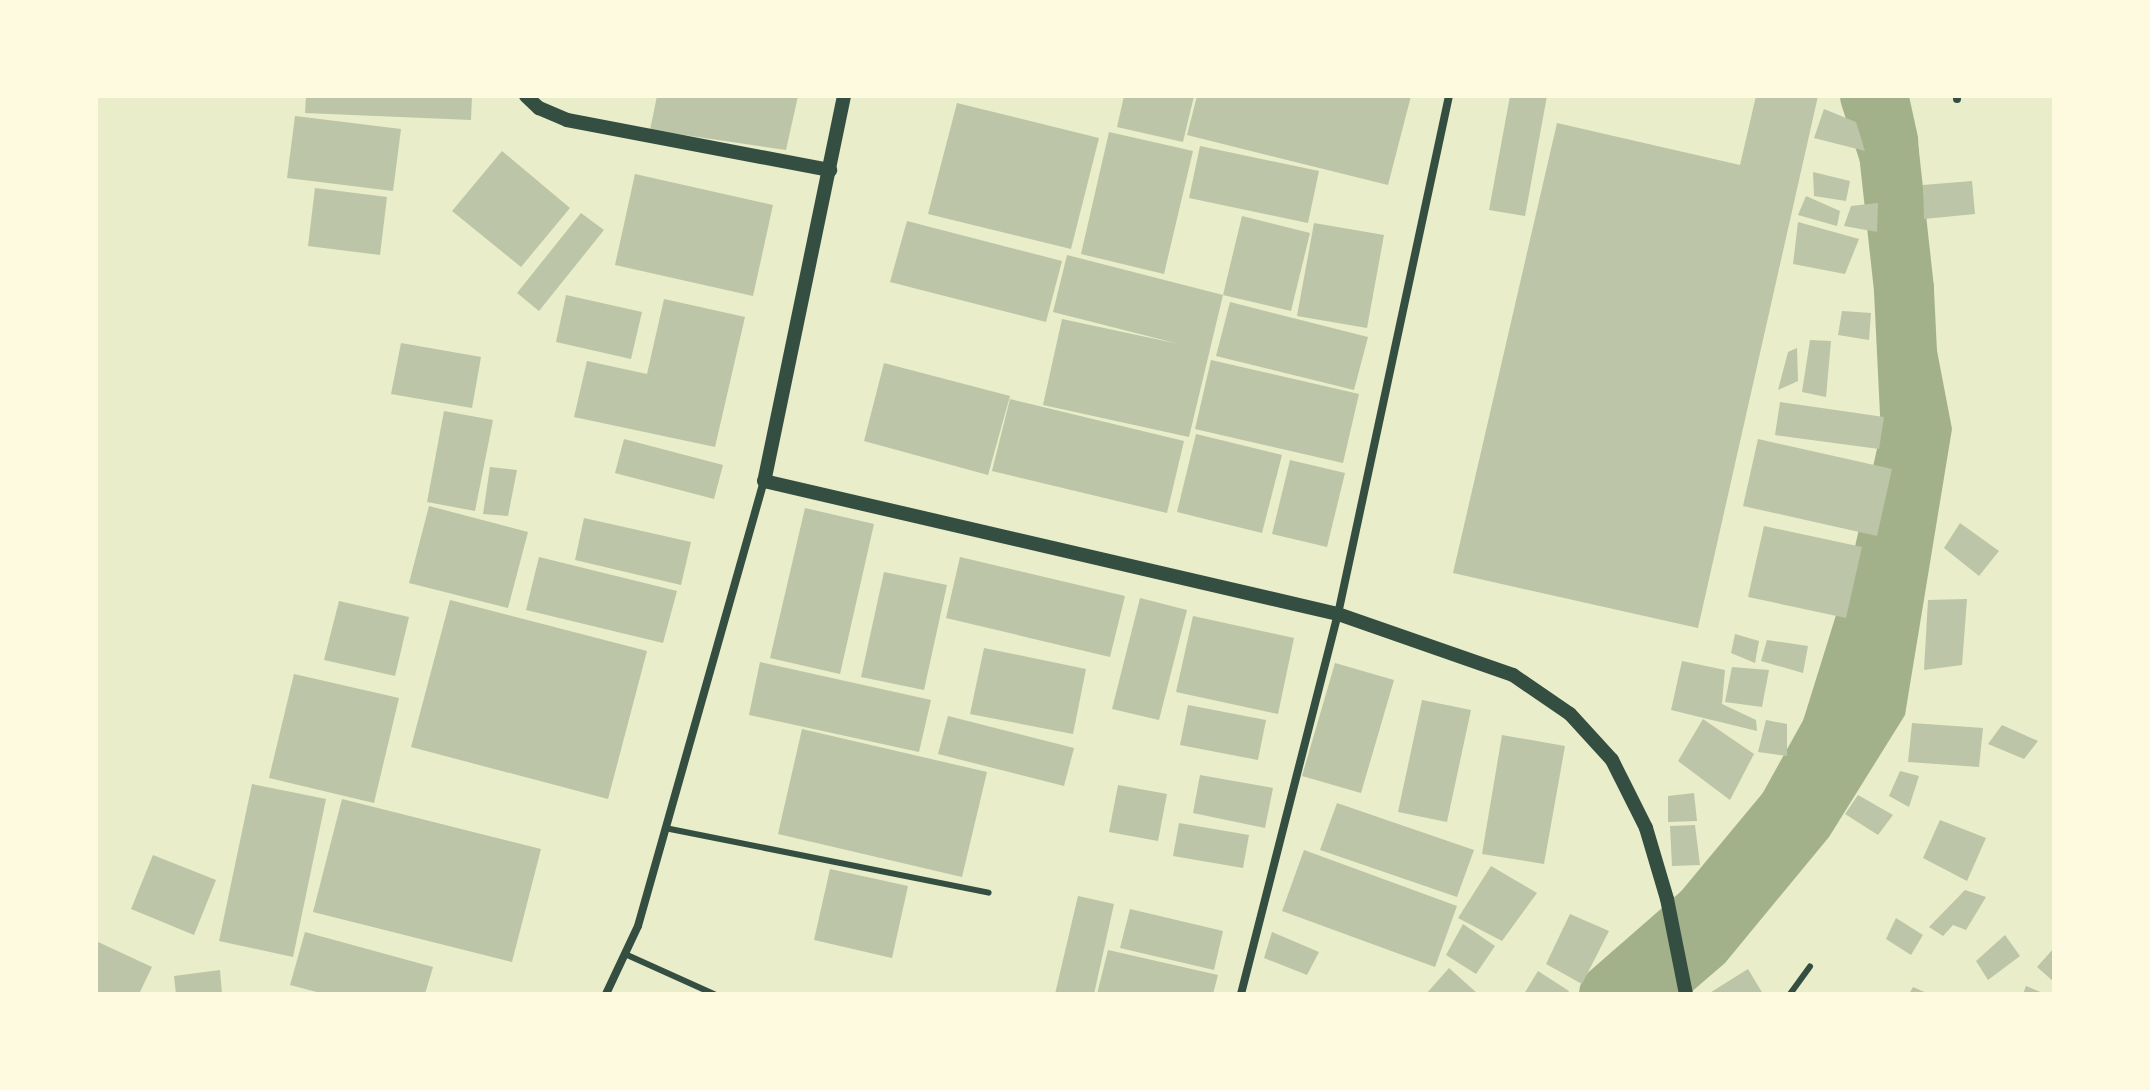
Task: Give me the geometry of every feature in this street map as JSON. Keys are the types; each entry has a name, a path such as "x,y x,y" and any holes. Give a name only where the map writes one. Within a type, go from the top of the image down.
{"street":[{"path":"526,96 539,108 567,120 830,170"},
{"path":"606,994 638,926 764,481 844,96"},
{"path":"1241,994 1338,614 1449,96"},
{"path":"764,481 1338,614 1513,675 1570,714 1612,760 1646,828 1667,899 1686,994"}],"lane":[{"path":"665,828 989,893"},
{"path":"625,954 714,994"},
{"path":"1790,994 1810,966"}],"shaded area":[{"path":"1882,96 1909,96 1918,137 1926,293 1952,429 1905,715 1829,837 1725,963 1689,994 1631,994 1660,970 1806,799 1887,644 1914,513 1920,406 1915,331 1892,134"}],"building":[{"path":"306,96 472,96 471,120 305,113"},
{"path":"657,96 798,96 786,150 650,130"},
{"path":"1124,96 1194,96 1183,142 1117,127"},
{"path":"1197,96 1411,96 1388,185 1187,135"},
{"path":"1510,96 1547,96 1525,216 1489,210"},
{"path":"1756,96 1818,96 1698,628 1453,573 1557,123 1740,165"},
{"path":"957,103 1099,138 1071,249 928,214"},
{"path":"1824,109 1856,122 1865,151 1814,138"},
{"path":"295,116 401,129 393,191 287,178"},
{"path":"1109,132 1193,151 1164,274 1081,254"},
{"path":"1200,146 1319,171 1308,223 1189,198"},
{"path":"502,151 570,208 521,267 452,211"},
{"path":"1813,172 1850,181 1846,201 1814,196"},
{"path":"635,174 773,205 753,296 615,265"},
{"path":"1972,181 1975,214 1924,219 1923,185"},
{"path":"315,188 387,197 380,255 308,246"},
{"path":"1806,196 1840,211 1837,226 1798,215"},
{"path":"1878,203 1877,232 1844,226 1851,206"},
{"path":"581,213 604,230 539,311 517,293"},
{"path":"1242,216 1310,233 1291,311 1223,295"},
{"path":"907,221 1062,261 1046,322 890,282"},
{"path":"1798,222 1859,239 1845,274 1793,264"},
{"path":"1314,223 1384,235 1367,328 1297,316"},
{"path":"1067,255 1223,295 1189,437 1043,405 1062,319 1179,344 1053,312"},
{"path":"566,295 642,312 631,359 556,342"},
{"path":"664,299 745,317 715,447 574,417 587,361 647,374"},
{"path":"1230,302 1368,337 1354,390 1216,356"},
{"path":"1842,311 1871,313 1869,340 1838,335"},
{"path":"1810,340 1831,341 1826,397 1802,392"},
{"path":"401,343 481,357 472,408 391,394"},
{"path":"1797,348 1798,381 1778,390 1788,352"},
{"path":"1211,360 1359,394 1343,463 1195,429"},
{"path":"884,363 1010,396 988,475 864,441"},
{"path":"1010,399 1184,441 1167,513 992,471"},
{"path":"1780,402 1884,417 1879,449 1775,435"},
{"path":"444,411 493,420 475,511 427,502"},
{"path":"1196,434 1282,455 1262,533 1177,512"},
{"path":"624,439 723,465 714,499 615,473"},
{"path":"1758,439 1892,469 1877,536 1743,506"},
{"path":"1290,460 1345,473 1327,547 1272,534"},
{"path":"490,467 517,470 508,516 483,514"},
{"path":"429,506 528,532 508,608 409,583"},
{"path":"805,508 874,524 840,674 770,658"},
{"path":"584,518 691,542 681,585 575,560"},
{"path":"1960,523 1999,551 1979,576 1944,548"},
{"path":"1764,526 1862,547 1846,618 1748,597"},
{"path":"539,557 677,591 663,643 526,610"},
{"path":"960,557 1125,596 1110,657 946,618"},
{"path":"884,572 947,585 924,690 861,677"},
{"path":"1140,598 1187,610 1159,720 1112,709"},
{"path":"1967,599 1962,665 1924,670 1928,600"},
{"path":"450,600 647,651 608,799 411,747"},
{"path":"339,601 409,617 395,676 324,660"},
{"path":"1193,616 1294,638 1278,714 1176,692"},
{"path":"1735,634 1759,641 1755,663 1731,653"},
{"path":"1767,640 1808,646 1803,673 1761,661"},
{"path":"984,648 1086,669 1073,734 970,714"},
{"path":"1682,661 1725,670 1722,704 1756,720 1757,731 1671,710"},
{"path":"760,662 931,700 919,752 749,715"},
{"path":"1335,663 1394,680 1361,793 1302,776"},
{"path":"1732,667 1769,670 1762,707 1725,702"},
{"path":"294,674 399,698 374,803 269,778"},
{"path":"1422,700 1471,710 1447,822 1398,812"},
{"path":"1188,705 1266,720 1258,760 1180,745"},
{"path":"948,716 1074,748 1064,786 938,754"},
{"path":"1703,719 1754,754 1730,800 1678,761"},
{"path":"1766,720 1787,724 1787,756 1758,752"},
{"path":"1912,723 1983,728 1979,767 1908,762"},
{"path":"2002,725 2038,741 2024,759 1988,744"},
{"path":"802,729 987,772 962,877 778,834"},
{"path":"1502,735 1565,746 1544,864 1482,854"},
{"path":"1900,771 1919,776 1909,807 1889,796"},
{"path":"1200,775 1273,788 1265,828 1193,813"},
{"path":"252,784 326,799 293,957 219,941"},
{"path":"1118,785 1167,794 1158,841 1109,832"},
{"path":"1694,793 1697,821 1668,822 1668,796"},
{"path":"1858,795 1893,815 1878,835 1845,814"},
{"path":"342,799 541,849 512,962 313,912"},
{"path":"1337,803 1474,850 1457,897 1320,850"},
{"path":"1940,820 1986,838 1967,881 1923,858"},
{"path":"1179,823 1249,835 1243,868 1173,856"},
{"path":"1695,825 1700,865 1672,866 1670,826"},
{"path":"1304,850 1457,906 1435,967 1282,911"},
{"path":"153,855 216,880 194,935 131,909"},
{"path":"1491,866 1537,893 1502,941 1458,918"},
{"path":"830,869 908,886 892,958 814,940"},
{"path":"1965,890 1986,897 1966,930 1953,925 1943,936 1929,927"},
{"path":"1078,896 1114,904 1094,994 1055,994"},
{"path":"1130,909 1223,931 1214,970 1120,948"},
{"path":"1570,914 1609,931 1582,984 1546,964"},
{"path":"1896,918 1923,935 1911,955 1886,939"},
{"path":"1463,924 1495,946 1476,974 1446,955"},
{"path":"305,932 433,967 425,994 324,994 290,985"},
{"path":"1272,932 1319,952 1307,975 1264,958"},
{"path":"2005,935 2020,956 1988,980 1976,961"},
{"path":"96,941 152,967 139,994 96,994"},
{"path":"2054,948 2054,982 2037,967"},
{"path":"1108,950 1218,975 1213,994 1097,994"},
{"path":"1449,968 1478,994 1426,994"},
{"path":"1748,969 1763,994 1708,994"},
{"path":"220,970 222,994 176,994 174,976"},
{"path":"1538,971 1569,991 1567,994 1524,994"},
{"path":"2026,986 2045,994 2023,994"},
{"path":"1913,987 1929,994 1909,994"}],"waterway":[{"path":"1609,994 1703,912 1787,811 1831,732 1878,581 1911,434 1904,289 1889,154 1870,96"}]}
